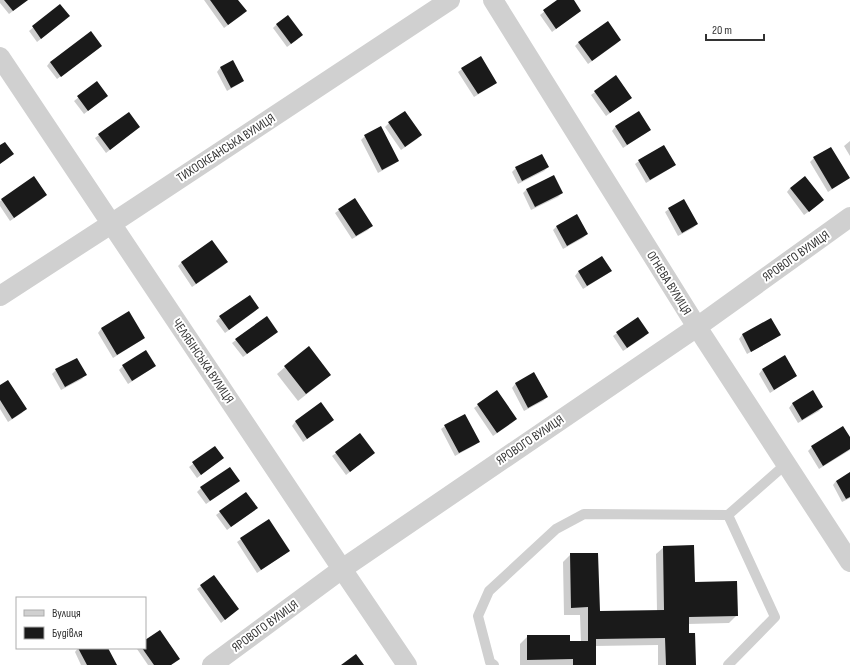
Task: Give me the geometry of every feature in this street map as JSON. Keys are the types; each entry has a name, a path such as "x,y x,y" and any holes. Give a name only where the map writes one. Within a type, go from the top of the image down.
{"street":[{"name":"ТИХООКЕАНСЬКА ВУЛИЦЯ","path":"0,296 450,0"},
{"name":"ОГНЄВА ВУЛИЦЯ","path":"493,0 697,326 850,562"},
{"name":"ЧЕЛЯБІНСЬКА ВУЛИЦЯ","path":"0,57 407,665"},
{"name":"ЯРОВОГО ВУЛИЦЯ","path":"212,665 342,569 697,326 850,217"}],"lane":[{"path":"494,665 490,662 478,616 489,591 556,529 584,514 728,515 786,464"},
{"path":"728,515 775,617 728,665"}],"building":[{"path":"4,0 28,0 13,11"},
{"path":"210,0 238,0 247,11 228,25"},
{"path":"557,0 574,0 581,11 556,29 543,10"},
{"path":"60,4 70,16 41,39 32,26"},
{"path":"288,15 303,35 291,44 276,24"},
{"path":"608,21 621,40 592,61 578,42"},
{"path":"91,31 102,46 61,77 50,62"},
{"path":"481,56 497,83 478,94 461,68"},
{"path":"233,60 244,81 231,88 220,67"},
{"path":"616,75 632,98 610,113 594,91"},
{"path":"97,81 108,96 88,111 77,96"},
{"path":"405,111 422,135 405,147 388,122"},
{"path":"639,111 651,130 627,145 615,126"},
{"path":"129,112 140,127 110,150 98,134"},
{"path":"381,126 399,161 382,170 364,135"},
{"path":"5,142 14,154 0,164 0,145"},
{"path":"664,145 676,165 650,180 638,160"},
{"path":"831,147 850,178 832,189 813,157"},
{"path":"542,154 549,167 522,181 515,167"},
{"path":"554,175 563,193 535,207 526,189"},
{"path":"34,176 47,195 14,218 1,199"},
{"path":"805,176 824,200 809,212 790,188"},
{"path":"355,198 373,226 356,236 338,209"},
{"path":"684,199 698,224 682,233 668,208"},
{"path":"577,214 588,234 567,246 556,226"},
{"path":"212,240 228,262 196,284 181,262"},
{"path":"602,256 612,271 587,286 578,271"},
{"path":"250,295 259,308 229,330 219,316"},
{"path":"129,311 145,338 117,355 101,328"},
{"path":"267,316 278,332 247,354 235,339"},
{"path":"638,317 649,333 627,348 616,332"},
{"path":"771,318 781,335 751,352 742,334"},
{"path":"309,346 331,375 306,394 284,366"},
{"path":"146,350 156,366 132,381 122,365"},
{"path":"785,355 797,376 774,390 762,369"},
{"path":"77,358 87,375 65,387 55,369"},
{"path":"534,372 548,397 528,408 515,383"},
{"path":"8,380 27,409 12,419 0,400 0,385"},
{"path":"497,390 517,419 497,433 477,404"},
{"path":"813,390 823,407 802,420 792,403"},
{"path":"321,402 334,420 307,439 295,421"},
{"path":"465,414 480,442 459,453 444,425"},
{"path":"843,426 850,437 850,449 823,466 811,446"},
{"path":"360,433 375,453 350,472 335,452"},
{"path":"215,446 224,458 201,475 192,462"},
{"path":"230,467 240,481 210,501 200,487"},
{"path":"850,472 850,497 846,499 836,481"},
{"path":"246,492 258,508 231,527 219,511"},
{"path":"269,519 290,551 261,570 240,538"},
{"path":"694,545 695,582 737,581 738,616 689,617 689,633 695,633 696,665 666,665 665,638 596,639 596,665 573,665 573,659 527,660 527,635 570,635 570,641 588,641 588,607 571,608 570,553 598,553 600,611 664,610 663,546"},
{"path":"214,575 239,609 225,620 200,585"},
{"path":"160,630 180,659 171,665 154,665 143,649 146,649 146,639"},
{"path":"79,649 109,649 117,665 87,665"},
{"path":"356,654 364,665 341,665"}]}
